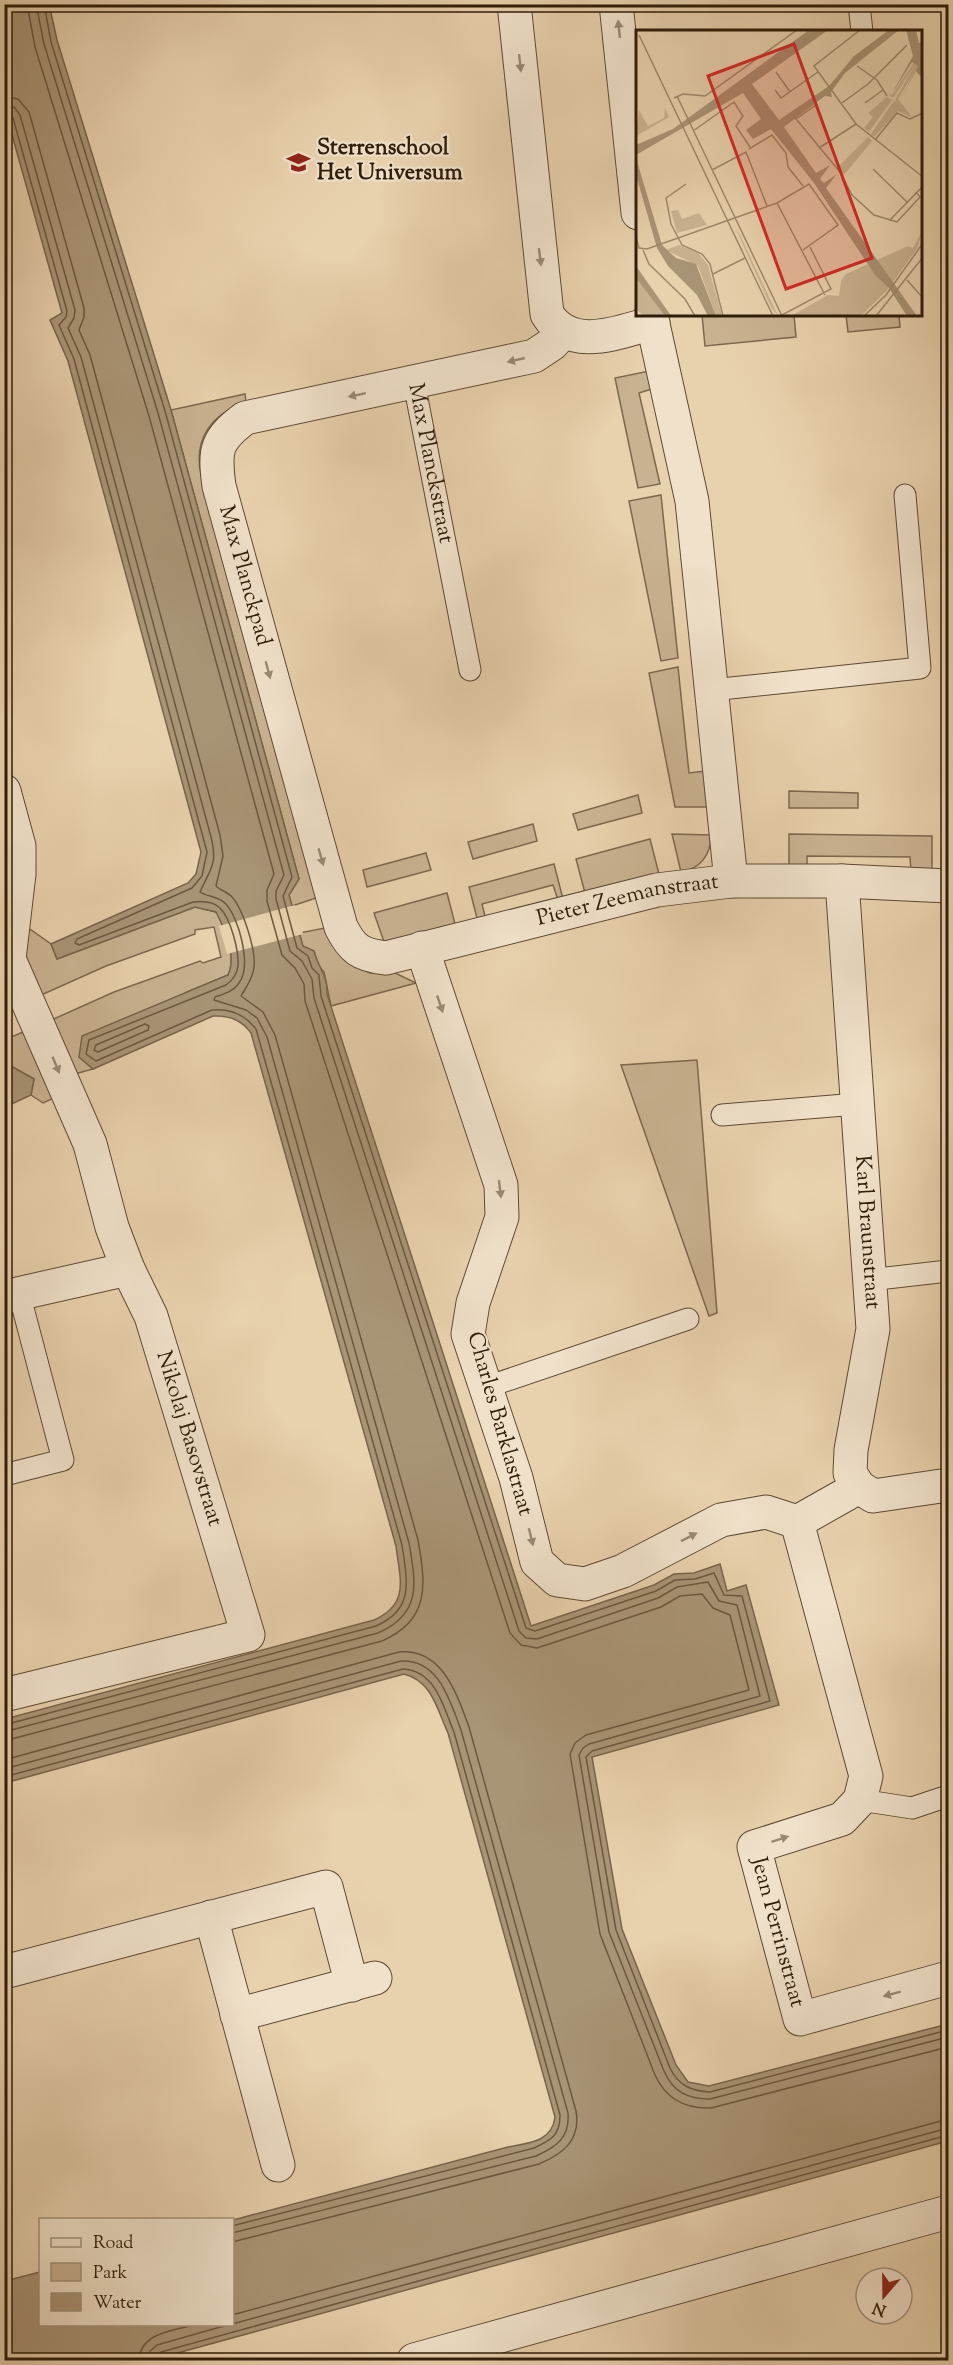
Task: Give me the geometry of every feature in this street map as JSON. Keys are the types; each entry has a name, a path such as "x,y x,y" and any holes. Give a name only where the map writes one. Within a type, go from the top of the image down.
{"street":[{"path":"514,4 547,314 553,324 578,337 596,337 652,319 692,501 731,881"},
{"path":"616,4 636,194"},
{"name":"Max Planckstraat","path":"414,383 534,356 552,345 564,331"},
{"name":"Max Planckpad","path":"336,910 228,519 216,464 219,445 225,434 245,418 414,383"},
{"name":"Nikolaj Basovstraat","path":"4,791 19,846 19,874 13,909 9,959 90,1144 112,1227 128,1269 152,1316 248,1635 4,1695"},
{"name":"Pieter Zeemanstraat","path":"336,910 350,944 359,952 386,958 657,890 731,881 842,881 948,886"},
{"name":"Karl Braunstraat","path":"842,881 873,1329 850,1450 850,1473 860,1487"},
{"name":"Charles Barklastraat","path":"422,948 501,1185 502,1217 473,1303 468,1334 516,1478 537,1562 557,1580 585,1584 624,1571 721,1520 766,1512 797,1522"},
{"path":"12,1295 128,1269"},
{"path":"860,1800 866,1776 797,1522 860,1487 873,1496 948,1485"},
{"name":"Jean Perrinstraat","path":"860,1800 842,1819 754,1847 800,2019 948,1978"},
{"path":"4,1972 326,1887 363,1982 237,2015"},
{"path":"211,1917 278,2165"},
{"path":"414,2361 948,2212"}],"lane":[{"path":"859,4 862,30"},
{"name":"Max Planckstraat","path":"414,383 470,670"},
{"path":"712,690 920,668 905,495"},
{"path":"722,1115 857,1104"},
{"path":"869,1280 948,1271"},
{"path":"4,1475 63,1460 12,1295"},
{"path":"486,1387 688,1319"},
{"path":"860,1800 912,1808 948,1796"}],"green space":[{"path":"702,316 794,316 796,337 705,346"},
{"path":"846,316 899,316 900,327 848,332"},
{"path":"649,371 655,388 639,393 660,484 638,488 615,378"},
{"path":"245,394 246,403 224,413 208,429 200,450 199,462 201,475 205,476 319,897 292,906 289,895 299,879 171,410"},
{"path":"661,495 678,658 661,661 629,501"},
{"path":"678,667 689,773 705,771 708,807 675,807 649,673"},
{"path":"789,791 858,793 858,808 789,808"},
{"path":"638,795 642,813 578,830 573,814"},
{"path":"533,824 537,841 473,859 468,842"},
{"path":"672,834 711,835 707,855 694,868 681,872"},
{"path":"789,834 932,836 932,871 911,871 910,857 807,856 807,870 789,869"},
{"path":"650,839 659,874 585,893 576,859"},
{"path":"426,853 431,870 367,887 363,870"},
{"path":"554,864 563,899 558,900 553,885 482,904 486,920 478,922 469,887"},
{"path":"447,893 456,928 384,942 374,913"},
{"path":"195,907 216,912 231,951 228,975 187,992 79,1057 93,1069 71,1075 47,1022 114,992 200,961 203,963 221,957 214,927 195,930 195,934 106,966 39,996 22,959 24,925 51,944 57,959"},
{"path":"330,927 346,961 370,973 393,972 416,983 331,1006 324,972 318,965 314,951 303,947 299,933"},
{"path":"28,1030 56,1097 43,1103 31,1095 34,1079 9,1065 5,1067 4,1040"},
{"path":"697,1060 717,1313 709,1316 621,1065"}],"water":[{"path":"49,4 57,40 171,410 299,879 289,895 303,946 314,951 324,977 327,994 531,1626 654,1585 674,1574 694,1573 720,1564 727,1591 746,1585 779,1705 592,1757 622,1929 676,2065 688,2082 709,2086 948,2024 948,2141 152,2360 5,2360 5,2281 39,2272 39,2326 234,2326 234,2220 538,2140 549,2132 555,2117 448,1733 427,1689 413,1678 404,1674 5,1783 5,1719 374,1620 393,1606 398,1598 400,1580 396,1546 251,1033 235,1019 213,1016 93,1069 79,1057 82,1036 228,975 231,951 216,912 195,907 57,959 51,944 188,883 196,874 201,852 68,361 50,320 62,313 5,110 5,5"},
{"path":"9,1065 34,1079 31,1095 5,1107 5,1067"}],"pier":[{"path":"295,905 303,934 227,954 219,926"}],"place":[{"name":"Sterrenschool Het Universum","path":"299,162"}]}
